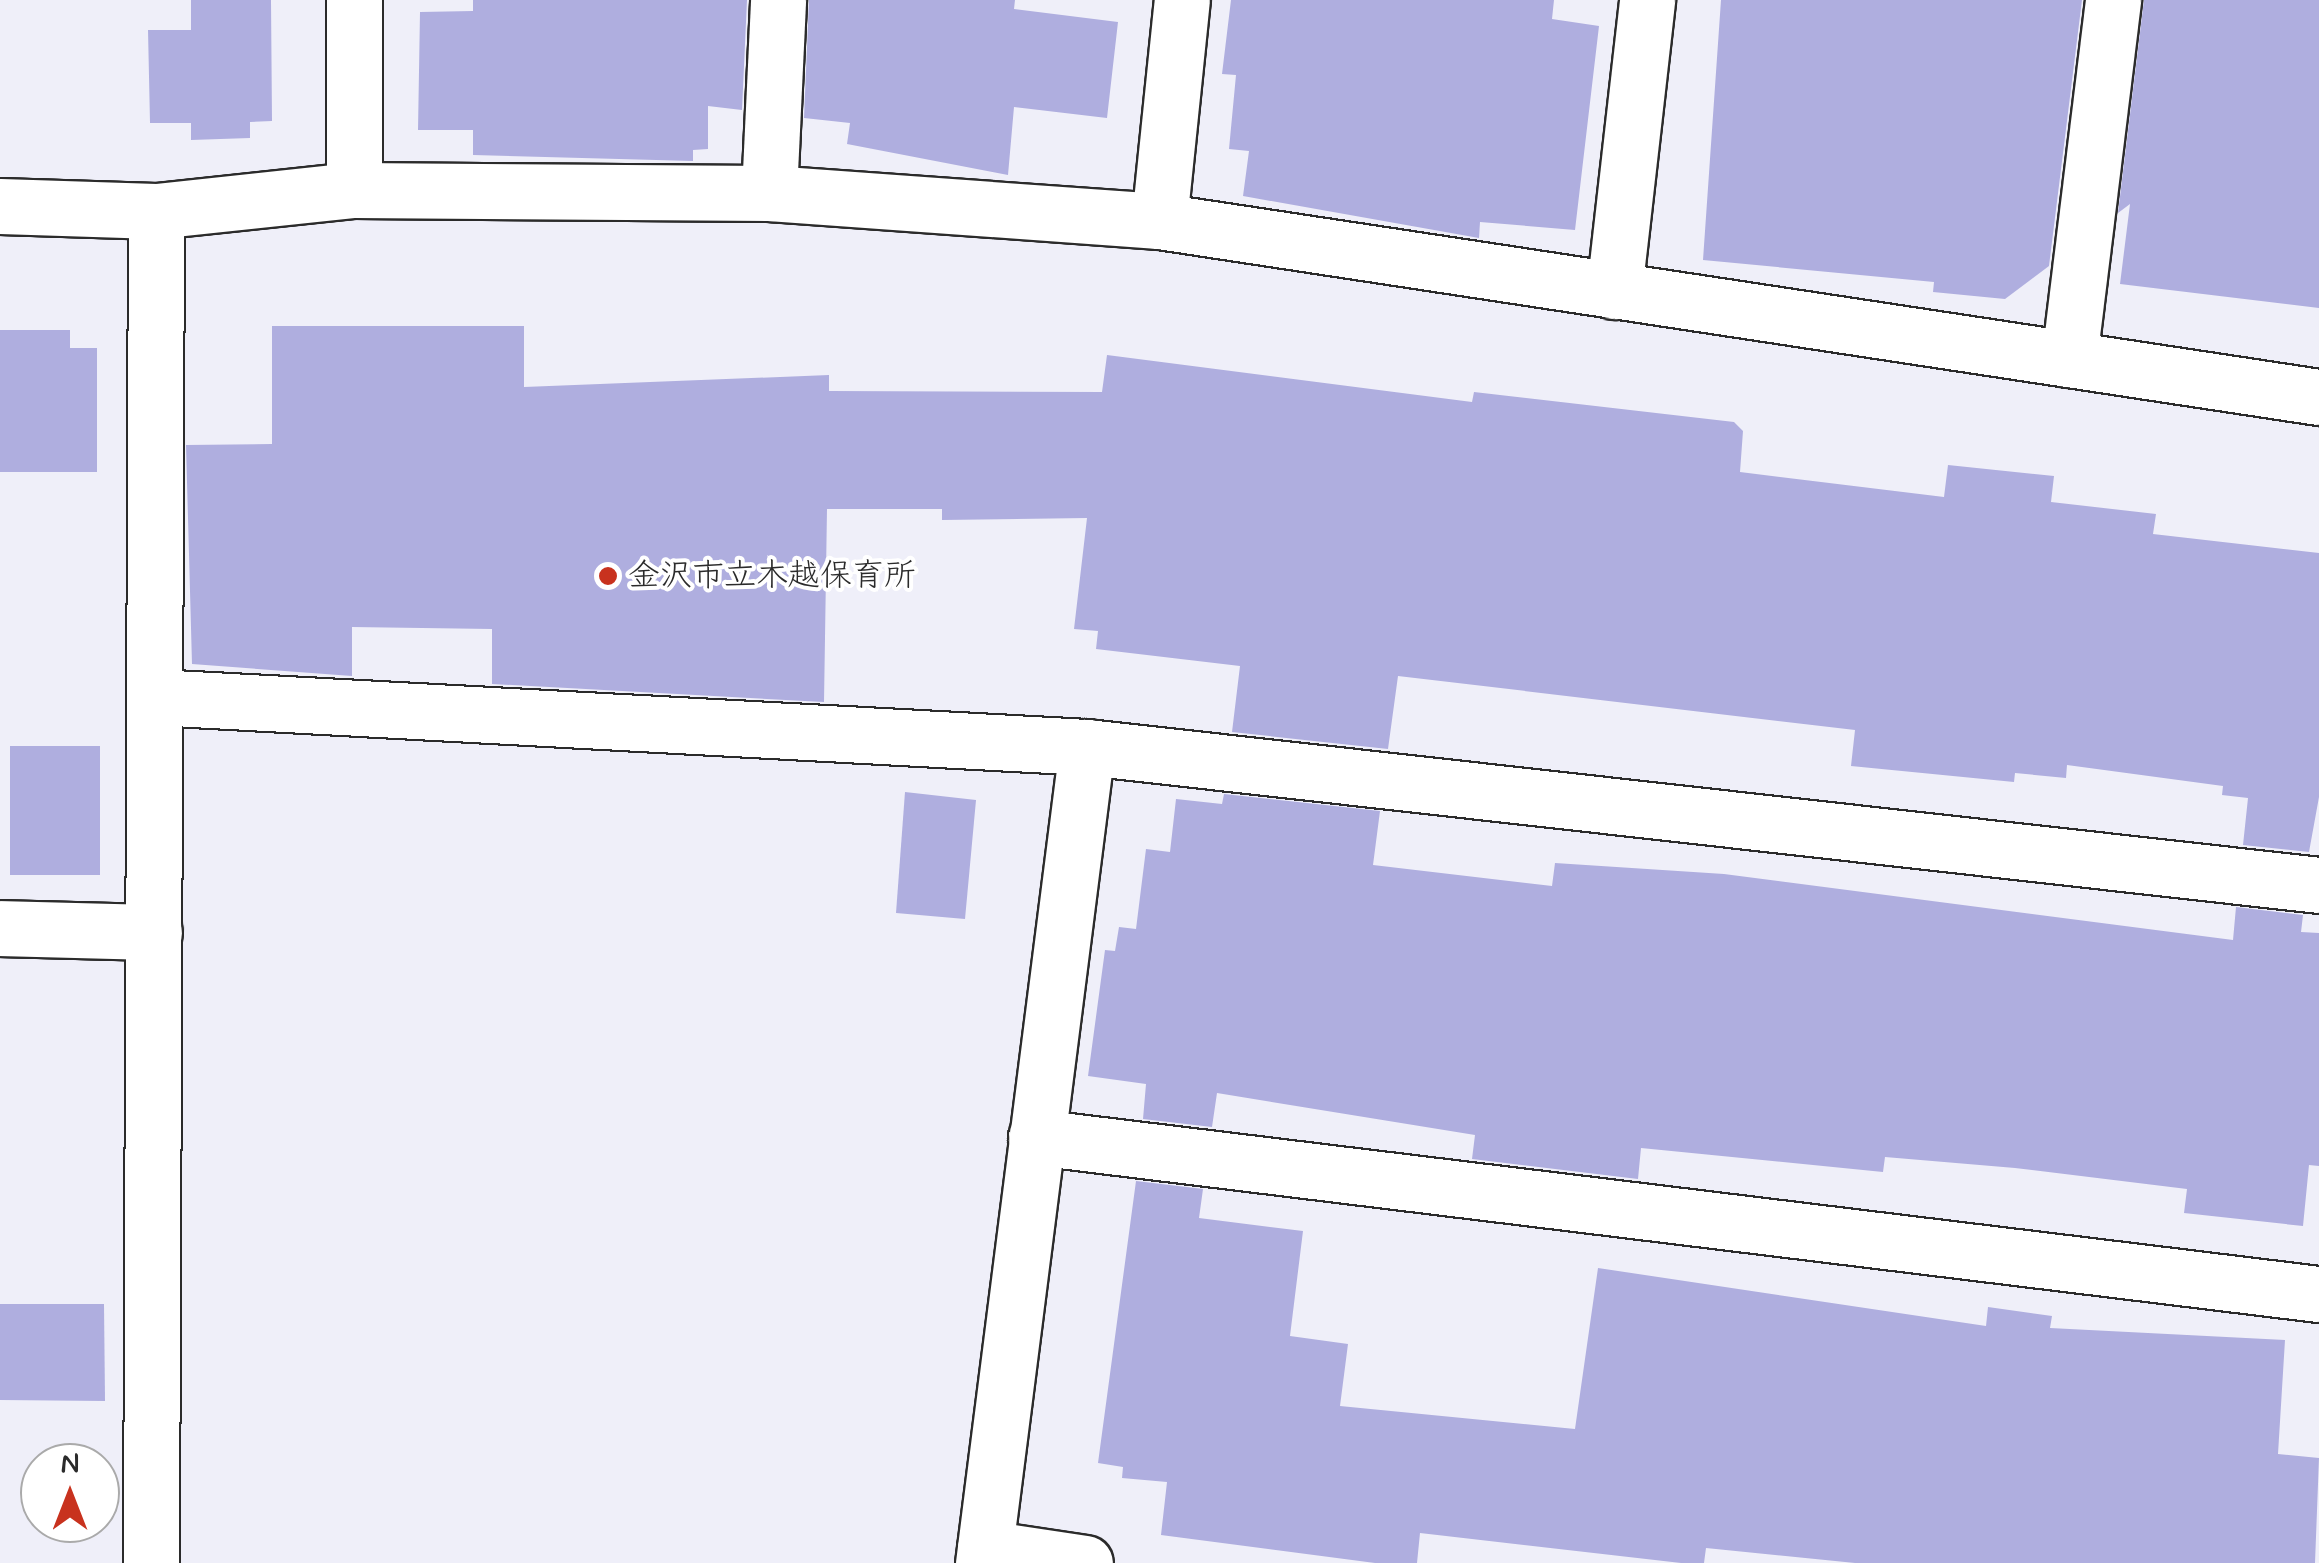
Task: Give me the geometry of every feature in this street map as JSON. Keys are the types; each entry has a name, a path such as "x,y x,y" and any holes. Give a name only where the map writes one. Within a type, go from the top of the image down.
{"street":[{"path":"354,0 354,190"},
{"path":"770,193 778,0"},
{"path":"1159,221 1182,0"},
{"path":"1614,290 1647,0"},
{"path":"2069,359 2112,0"},
{"path":"0,206 156,211 354,190 770,193 1159,221 2319,397"},
{"path":"151,1563 156,211"},
{"path":"154,697 1087,747 2319,885"},
{"path":"1085,1563 984,1555 1087,747"},
{"path":"0,928 154,932"},
{"path":"1036,1137 2319,1294"}],"building":[{"path":"191,0 271,0 272,121 250,122 250,138 191,140 191,123 150,123 148,30 191,30"},
{"path":"473,0 747,0 742,110 708,106 708,149 693,150 693,161 473,155 473,130 418,130 420,12 473,11"},
{"path":"809,0 1015,0 1014,9 1118,22 1107,118 1014,107 1008,175 847,144 850,123 804,118"},
{"path":"1231,0 1554,0 1552,19 1599,26 1575,230 1480,222 1479,238 1243,196 1249,151 1229,149 1236,75 1222,74"},
{"path":"1721,0 2082,0 2049,266 2005,299 1933,292 1934,282 1703,260"},
{"path":"2144,0 2319,0 2319,308 2120,284 2130,204 2118,213"},
{"path":"272,326 524,326 524,387 829,375 829,391 1102,392 1107,355 1472,402 1474,392 1734,422 1743,431 1740,472 1944,497 1948,465 2054,476 2051,502 2156,514 2153,534 2319,553 2319,797 2309,852 2243,845 2248,798 2222,795 2223,786 2067,765 2066,778 2015,773 2014,782 1851,766 1855,730 1398,676 1388,749 1232,732 1240,666 1096,649 1098,631 1074,629 1087,518 942,520 942,509 827,509 824,702 492,684 492,629 352,627 352,676 192,664 186,445 272,444"},
{"path":"0,330 70,330 70,348 97,348 97,472 0,472"},
{"path":"10,746 100,746 100,875 10,875"},
{"path":"905,792 976,800 965,919 896,913"},
{"path":"1224,794 1380,811 1373,865 1552,886 1555,863 1724,874 2233,940 2236,907 2303,915 2301,932 2319,933 2319,1166 2309,1165 2303,1226 2184,1213 2187,1189 1885,1157 1883,1172 1641,1148 1638,1179 1472,1159 1475,1135 1217,1093 1212,1127 1143,1119 1146,1084 1088,1076 1105,950 1115,951 1119,927 1136,929 1146,849 1170,852 1176,799 1222,804"},
{"path":"1136,1181 1203,1189 1199,1218 1303,1231 1290,1336 1348,1344 1340,1406 1575,1429 1598,1268 1986,1326 1988,1307 2052,1316 2050,1328 2285,1340 2278,1454 2319,1458 2315,1563 1855,1563 1706,1548 1704,1563 1681,1563 1420,1533 1417,1563 1375,1563 1161,1535 1167,1482 1122,1478 1123,1467 1098,1463"},
{"path":"0,1304 104,1304 105,1401 0,1400"}],"place":[{"name":"金沢市立木越保育所","path":"608,576"}]}
